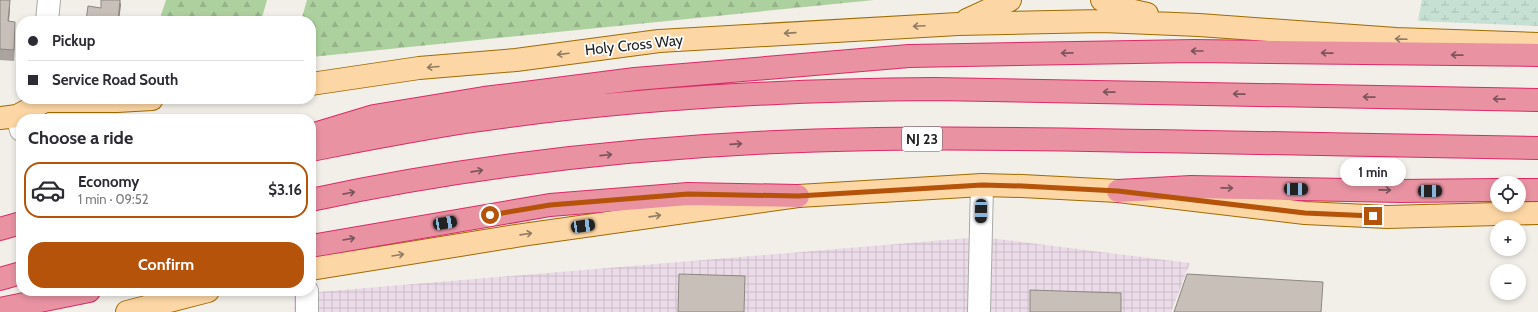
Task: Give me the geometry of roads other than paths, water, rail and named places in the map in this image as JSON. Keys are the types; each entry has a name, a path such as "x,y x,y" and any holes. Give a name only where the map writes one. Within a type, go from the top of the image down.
{"highway":[{"path":"316,133 374,116 484,98 635,79 909,56 1194,51 1538,55"},
{"path":"316,149 489,119 622,104 775,92 934,89 1538,100"},
{"name":"NJ 23","path":"316,199 393,184 546,162 694,147 778,142 870,139 1030,139 1538,148"},
{"path":"1118,191 1191,187 1400,191 1490,190"},
{"path":"1526,190 1538,190"},
{"path":"316,245 550,205 688,194 798,196"},
{"path":"0,229 16,224"},
{"path":"0,279 16,274"},
{"path":"0,309 64,296"}],"main road":[{"path":"958,24 1010,0"},
{"path":"1102,0 1125,9 1198,25 1396,39 1538,44"},
{"name":"Holy Cross Way","path":"316,83 419,68 516,60 659,41 958,24 1102,21 1198,25"},
{"path":"24,114 39,104"},
{"path":"316,268 522,234 798,196 982,185 1118,191 1312,213 1387,216 1538,213"},
{"path":"127,312 189,296"}],"street":[{"path":"47,16 49,0"},
{"path":"979,312 982,185"},
{"path":"307,296 307,312"}]}
